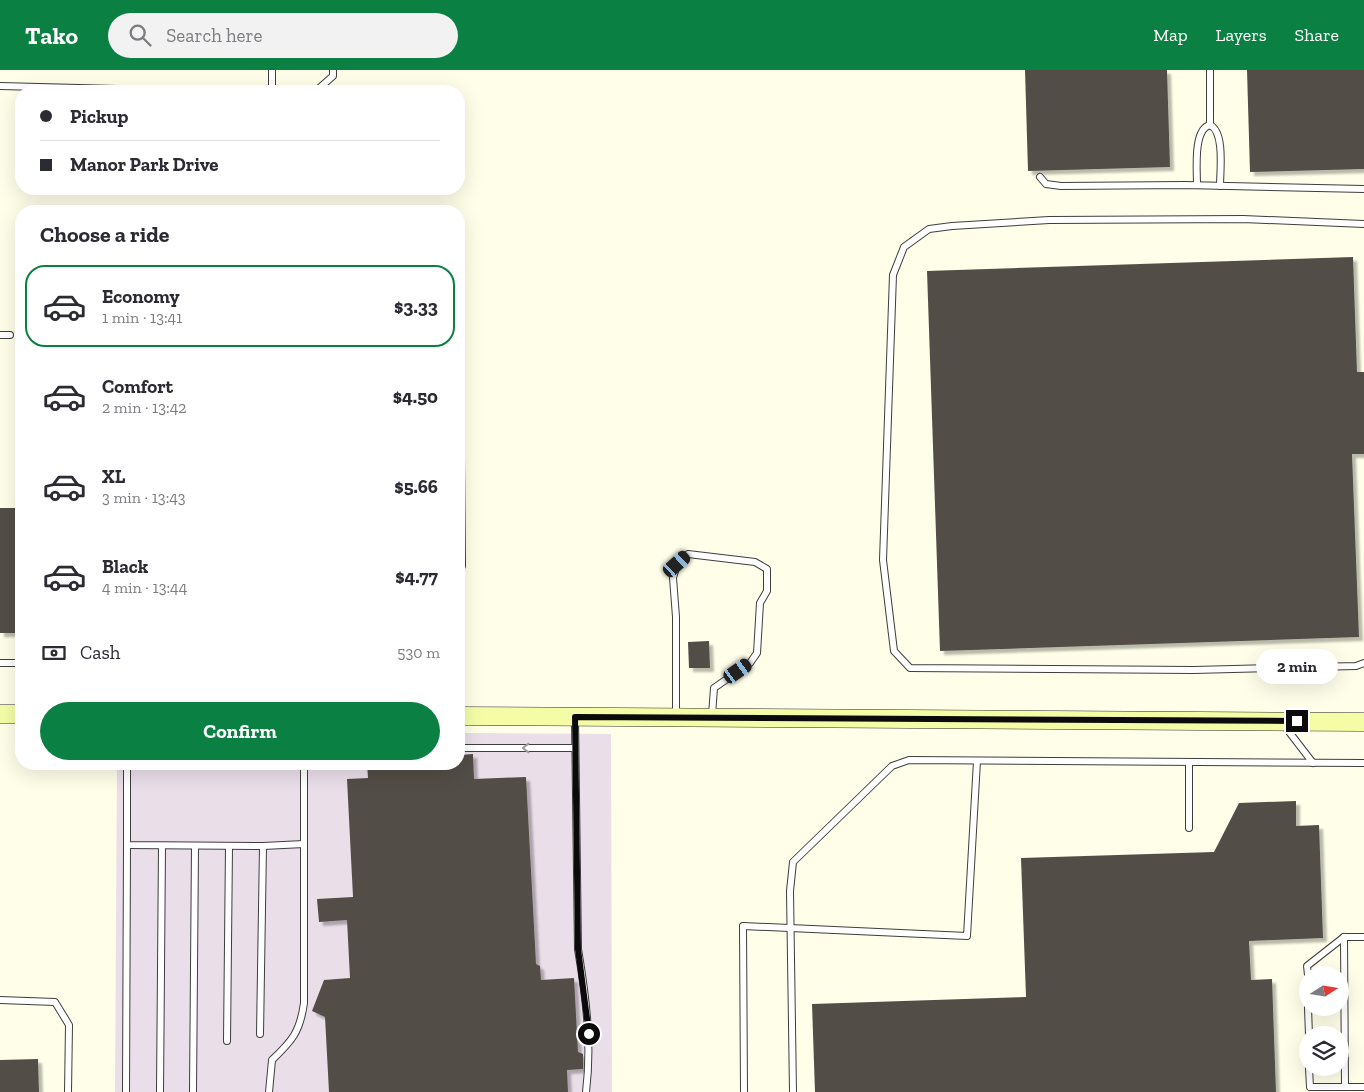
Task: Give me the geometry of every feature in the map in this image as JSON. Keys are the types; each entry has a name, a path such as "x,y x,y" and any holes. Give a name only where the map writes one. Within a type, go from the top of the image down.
{"street":[{"path":"0,714 15,714"},
{"path":"465,716 1364,722"}],"lane":[{"path":"272,70 272,85"},
{"path":"323,85 333,76 333,70"},
{"path":"1210,70 1210,125"},
{"path":"0,86 15,86"},
{"path":"1197,185 1199,134 1205,126 1210,125"},
{"path":"1210,125 1214,127 1220,138 1220,186"},
{"path":"1040,177 1046,184 1061,186 1197,185 1364,189"},
{"path":"1364,224 1243,219 1049,220 929,229 904,247 893,275 883,560 894,651 910,668 1194,670 1356,666 1364,663"},
{"path":"0,335 10,336"},
{"path":"676,718 676,617 673,578 677,564 688,554 755,562 767,569 768,591 760,603 757,653 750,663 714,688 712,718"},
{"path":"0,663 15,664"},
{"path":"575,717 578,949 584,983 590,1047 586,1092"},
{"path":"1280,721 1312,762"},
{"path":"465,748 575,748"},
{"path":"793,1092 790,891 793,862 892,766 909,760 1364,763"},
{"path":"744,1092 743,926 967,936 976,760"},
{"path":"1189,828 1190,762"},
{"path":"126,1092 127,770"},
{"path":"268,1092 272,1060 294,1040 303,1013 304,770"},
{"path":"127,845 263,846 304,844"},
{"path":"160,1092 162,846"},
{"path":"193,1092 195,846"},
{"path":"227,1041 229,846"},
{"path":"260,1034 263,846"},
{"path":"1308,966 1344,937 1364,937"},
{"path":"1344,937 1345,1087"},
{"path":"0,1000 55,1002 69,1024 68,1092"},
{"path":"1310,1076 1310,1087 1364,1087"}],"shaded area":[{"path":"465,733 611,734 612,1092 115,1092 117,770 465,770"}],"building":[{"path":"1025,70 1167,70 1170,167 1028,171"},
{"path":"1247,70 1364,70 1364,169 1250,172"},
{"path":"1353,257 1357,372 1364,372 1364,454 1352,454 1359,637 940,651 927,271"},
{"path":"0,508 15,508 15,633 0,633"},
{"path":"709,641 710,668 689,668 688,642"},
{"path":"473,754 474,779 526,777 536,964 540,966 541,980 574,978 578,1052 583,1054 583,1069 567,1070 568,1092 329,1092 325,1017 312,1011 324,980 350,978 347,920 319,922 317,899 353,897 347,779 368,778 367,770 465,770 465,755"},
{"path":"1296,801 1296,826 1319,825 1323,938 1249,941 1251,980 1272,979 1276,1092 815,1092 812,1004 1026,997 1021,858 1214,852 1239,803"},
{"path":"38,1059 39,1092 0,1092 0,1060"}],"route":[{"path":"589,1034 584,983 578,949 575,717 1297,721"}]}
